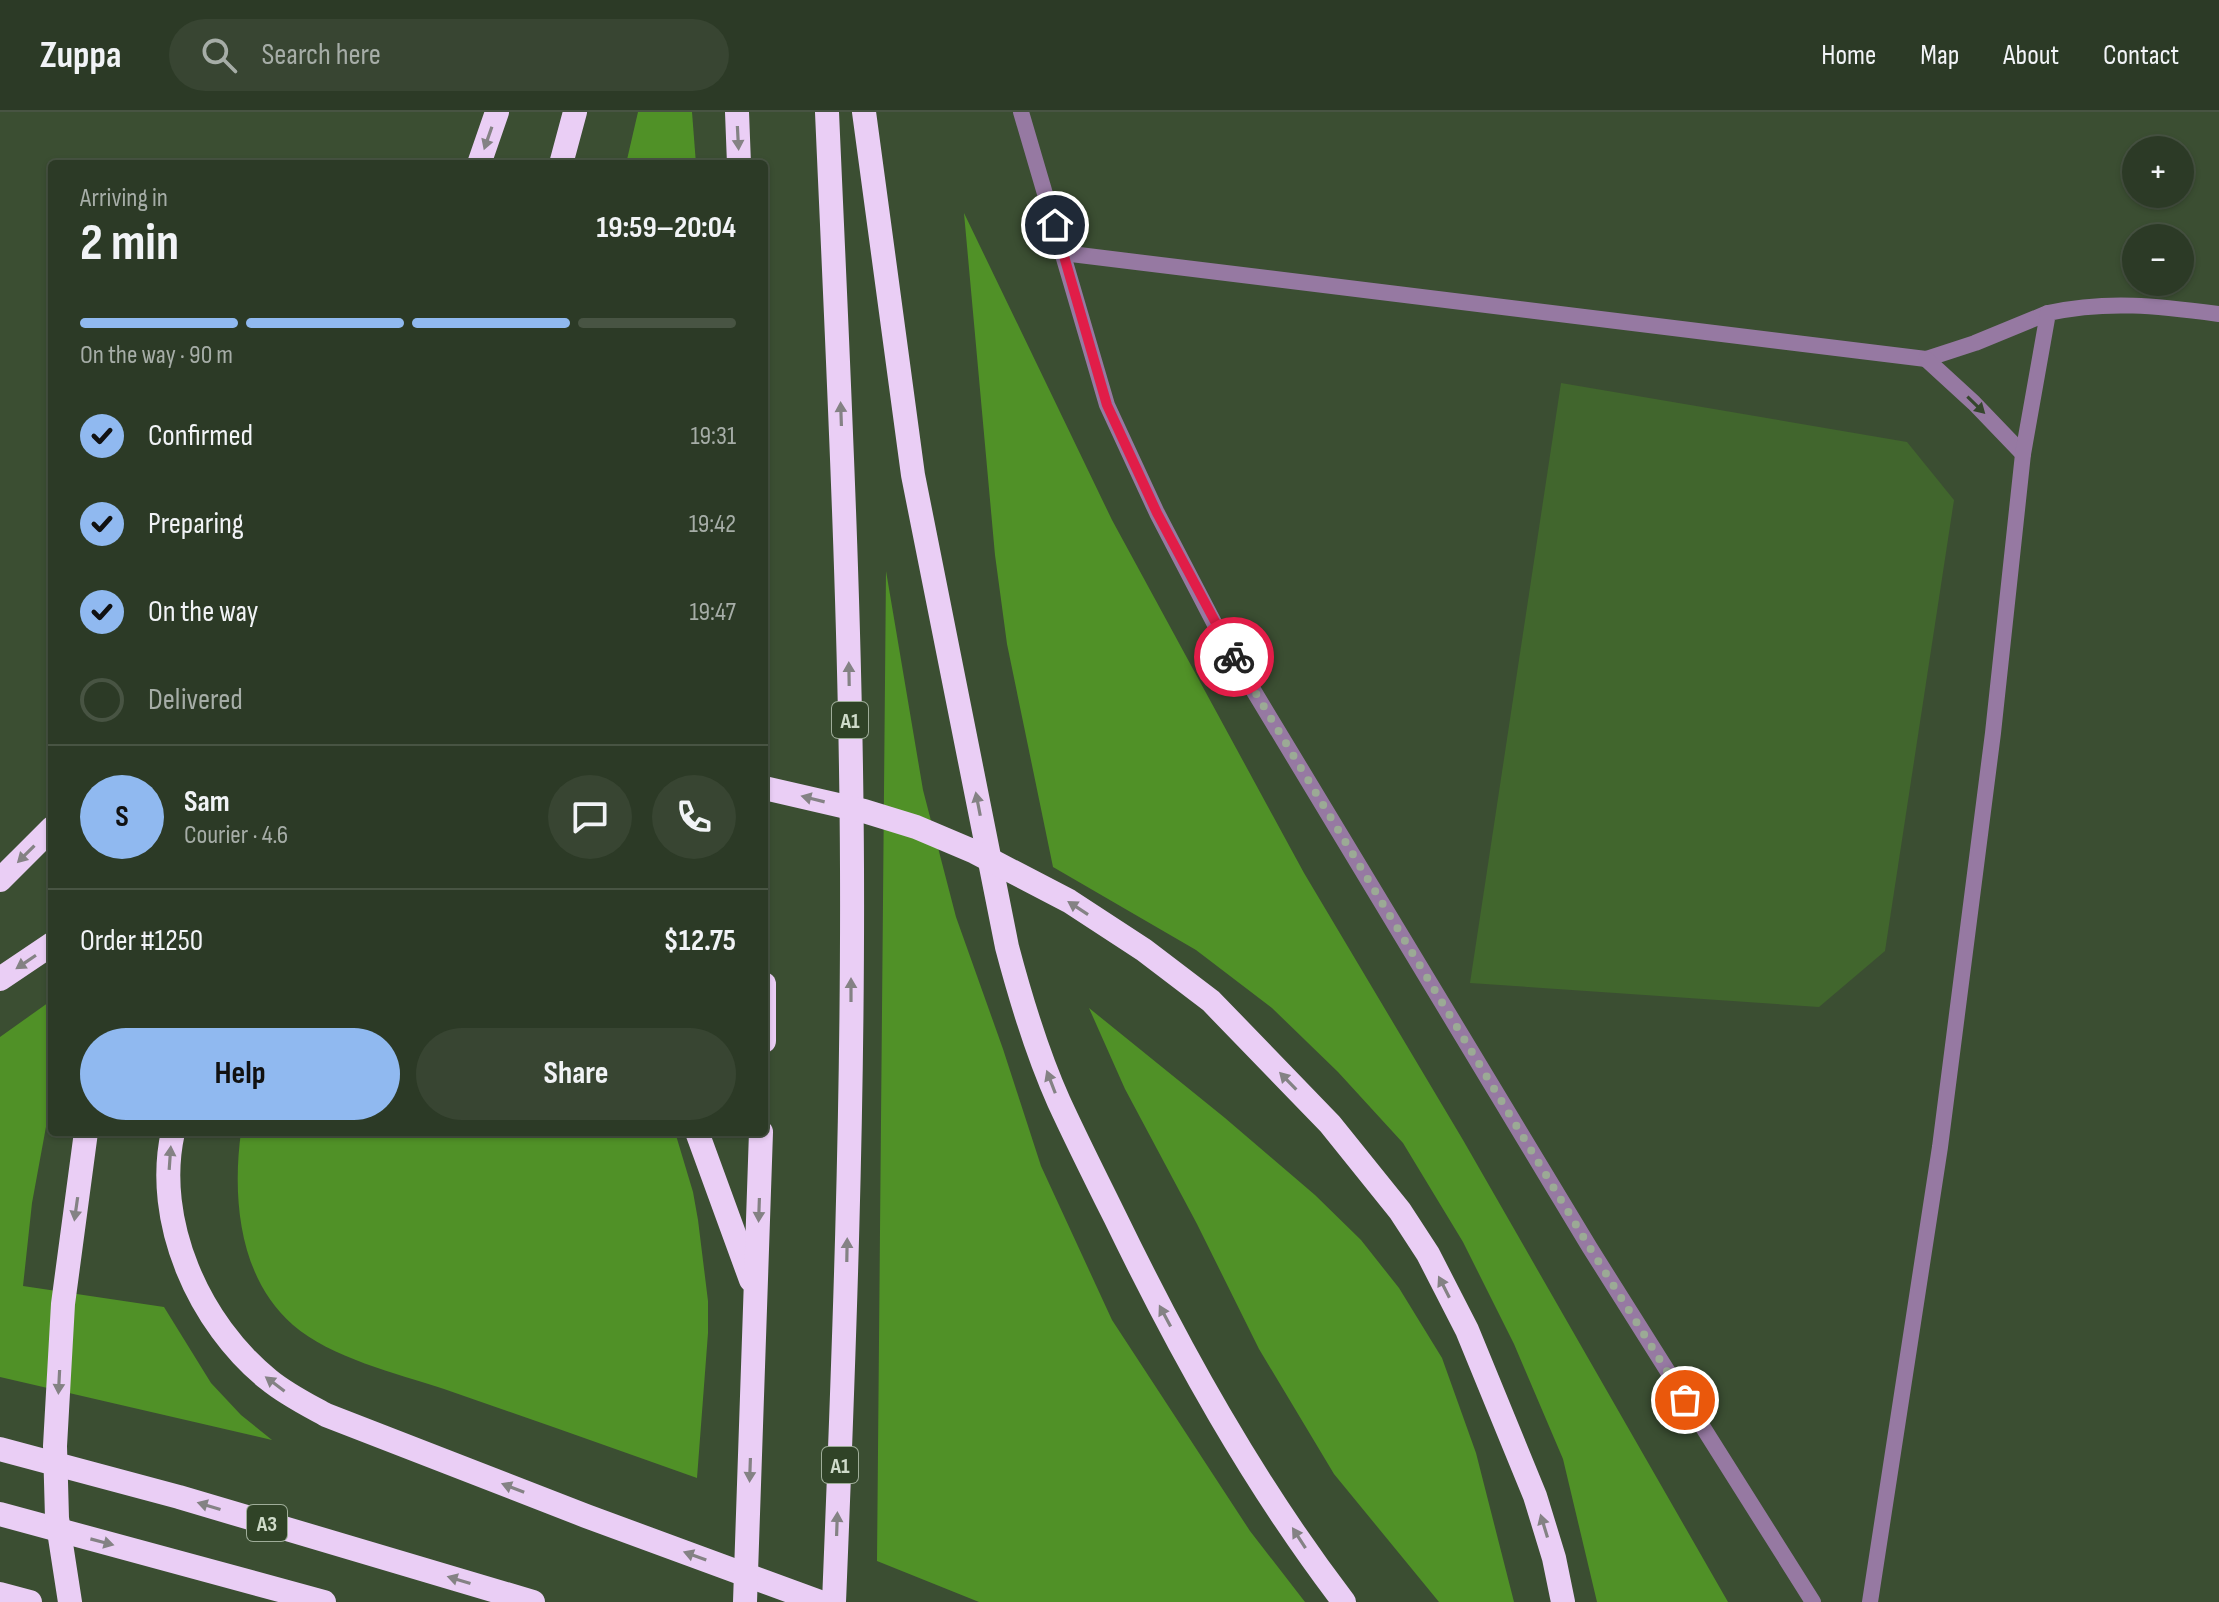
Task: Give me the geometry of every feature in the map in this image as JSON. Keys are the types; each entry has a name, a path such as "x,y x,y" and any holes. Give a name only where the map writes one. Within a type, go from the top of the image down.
{"highway":[{"path":"480,160 497,112"},
{"path":"562,160 575,112"},
{"path":"737,112 739,160"},
{"name":"A1","path":"827,112 847,604 852,866 846,1328 834,1602"},
{"path":"864,112 913,475 1018,990 1058,1100 1200,1383 1319,1569 1344,1602"},
{"path":"768,789 864,811 975,852 1069,901 1144,950 1211,1001 1330,1124 1400,1211 1428,1254 1467,1330 1535,1496 1554,1558 1563,1602"},
{"path":"0,880 48,832"},
{"path":"0,979 48,947"},
{"path":"70,1602 59,1539 55,1446 63,1304 85,1136"},
{"path":"173,1136 168,1174 171,1207 189,1271 220,1328 242,1355 268,1379 326,1415 586,1516 820,1602"},
{"path":"698,1136 756,1293"},
{"path":"745,1602 761,1136"},
{"name":"A3","path":"0,1449 179,1497 533,1602"},
{"path":"0,1514 324,1602"},
{"path":"0,1594 30,1602"}],"street":[{"path":"1021,112 1107,405 1157,513 1223,640 1590,1248 1813,1602"},
{"path":"1063,253 1926,359 2048,313 2080,306 2126,304 2219,314"},
{"path":"1870,1602 1940,1147 1993,733 2023,454 2048,313"},
{"path":"1926,359 2023,454"}],"green space":[{"path":"638,112 692,112 696,160 627,160"},
{"path":"964,213 1112,520 1304,873 1463,1140 1728,1602 1597,1602 1563,1459 1514,1344 1463,1242 1403,1143 1338,1072 1272,1008 1196,950 1053,867 1007,644 995,555"},
{"path":"1561,383 1907,442 1954,500 1885,951 1819,1007 1470,983"},
{"path":"886,571 923,790 956,917 1041,1166 1112,1320 1250,1531 1305,1602 979,1602 877,1561"},
{"path":"48,1003 48,1116 32,1203 23,1286 164,1307 211,1383 241,1415 272,1440 0,1377 0,1037"},
{"path":"1089,1008 1315,1195 1361,1240 1399,1288 1442,1358 1476,1453 1514,1602 1439,1602 1334,1474 1259,1349 1125,1089"},
{"path":"241,1136 676,1136 693,1192 708,1301 697,1478 345,1356 308,1337 275,1306 250,1261 239,1210"}],"way so far":[{"path":"1234,657 1685,1400"}],"route":[{"path":"1055,225 1107,405 1157,513 1234,657"}]}
